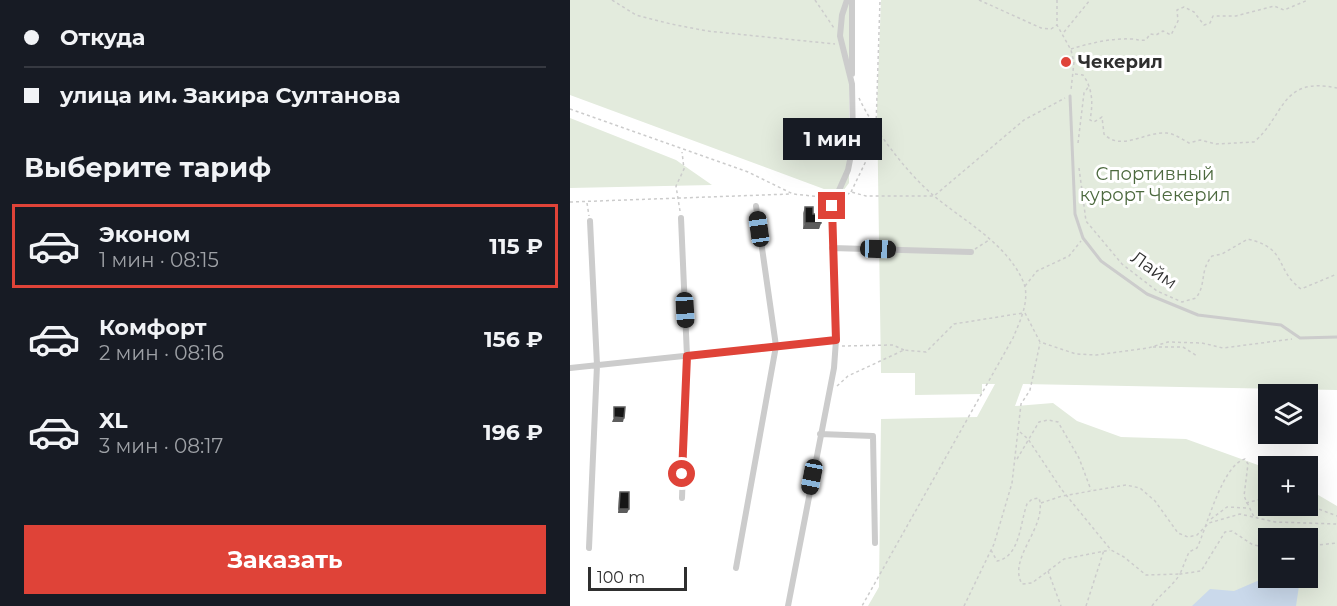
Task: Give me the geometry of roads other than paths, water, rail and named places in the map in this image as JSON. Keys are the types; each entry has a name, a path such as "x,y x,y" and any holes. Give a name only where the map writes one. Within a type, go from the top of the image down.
{"street":[{"path":"846,0 842,15 841,40 852,84"},
{"path":"788,606 835,344 832,206 848,170 853,145 852,0"},
{"path":"736,568 776,346 756,206"},
{"path":"681,218 687,356 681,498"},
{"path":"589,548 597,365 590,221"},
{"path":"832,248 971,252"},
{"path":"570,369 776,346 835,344"},
{"path":"820,434 873,436 875,543"}],"lane":[{"path":"1070,96 1071,175 1075,214 1083,238 1101,261 1147,294 1198,315 1281,325 1300,338 1337,337"}],"water":[{"path":"1258,581 1258,588 1299,588 1296,606 1192,606 1210,589 1234,591"}],"place":[{"name":"Чекерил","path":"1066,62"}],"park label":[{"name":"Спортивный курорт Чекерил","path":"1155,184"}]}
